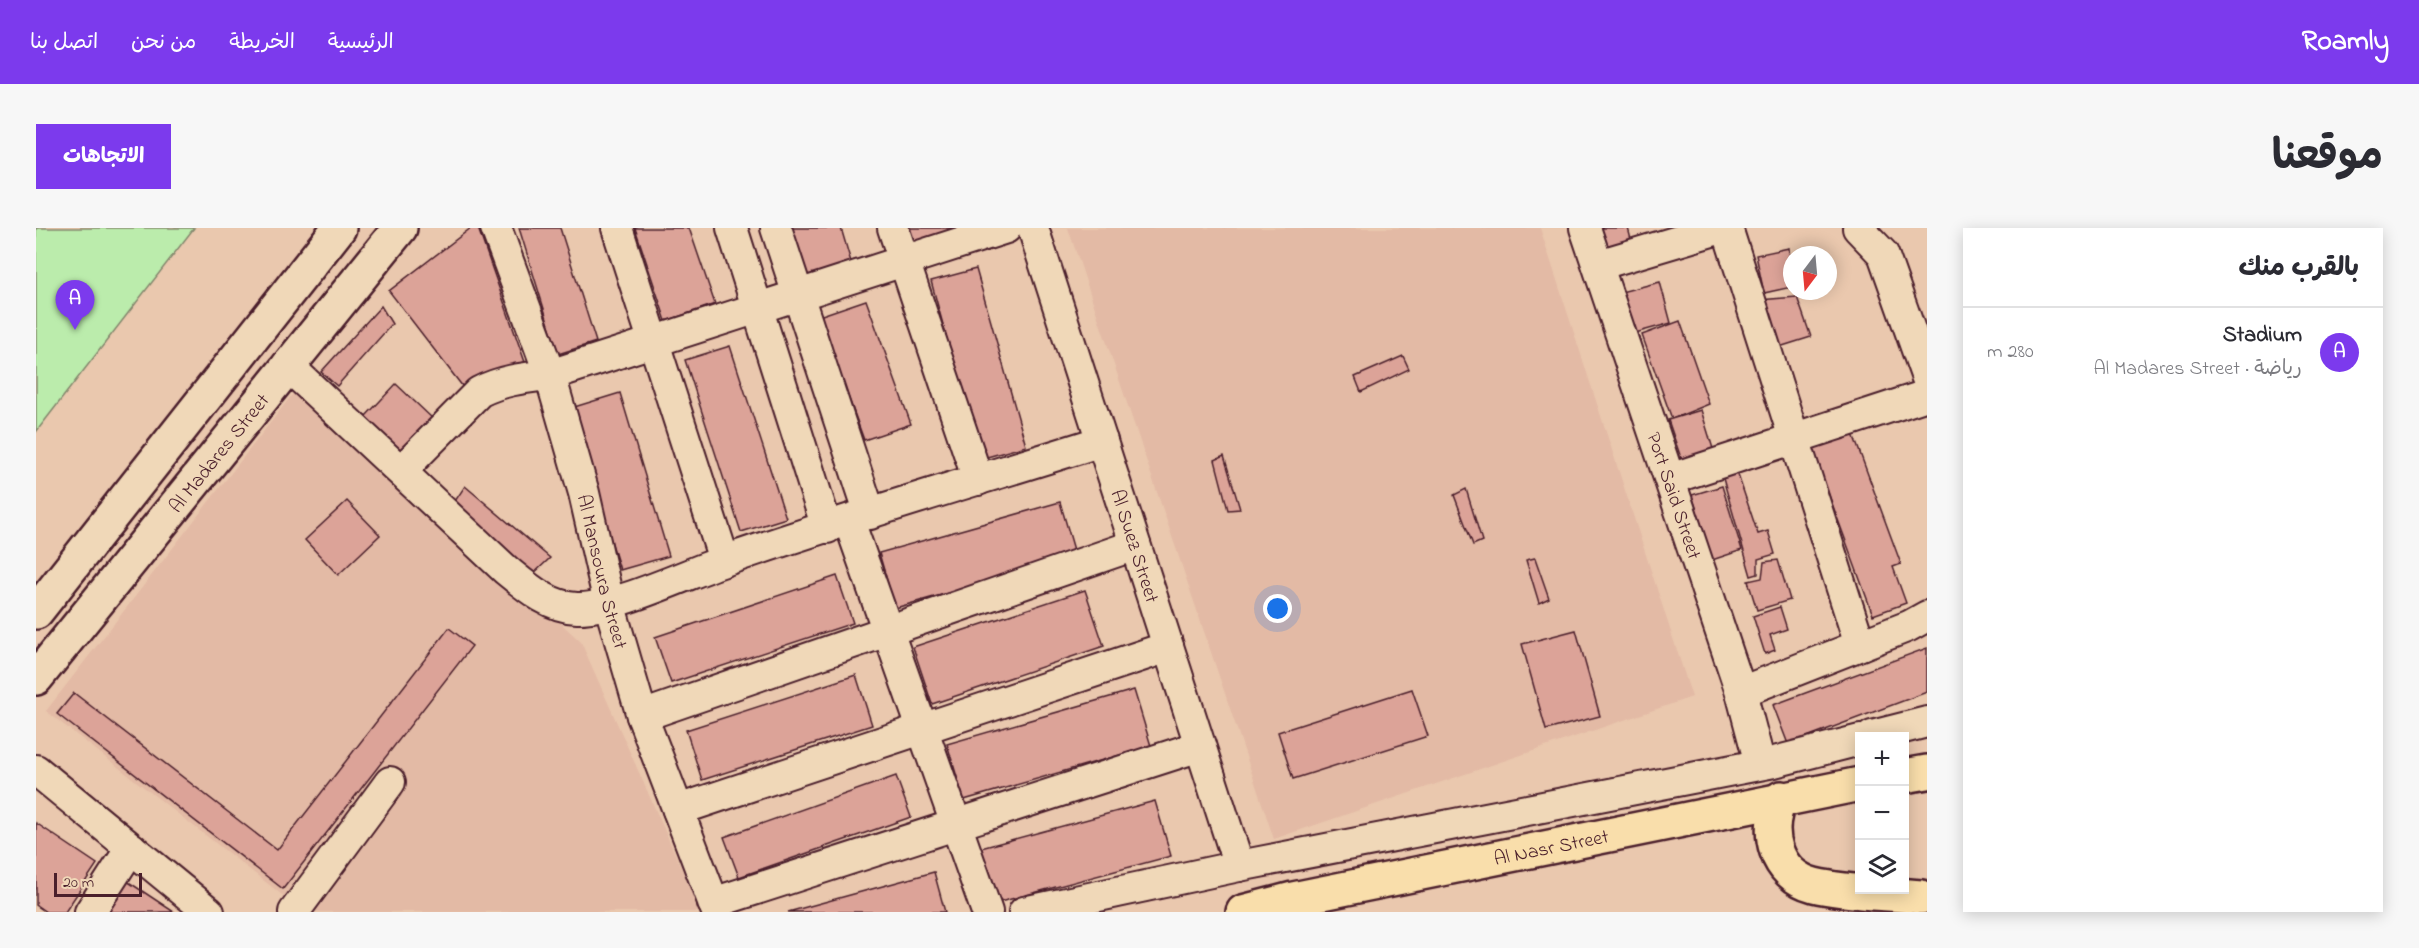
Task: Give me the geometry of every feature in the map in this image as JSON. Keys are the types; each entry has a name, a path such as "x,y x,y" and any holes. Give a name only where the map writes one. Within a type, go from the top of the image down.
{"main road":[{"path":"1909,775 1927,772"},
{"name":"Al Nasr Street","path":"1243,912 1781,798 1855,785"},
{"path":"1781,798 1775,810 1772,836 1782,861 1796,876 1814,885 1924,896"},
{"path":"1881,912 1924,896"}],"street":[{"path":"36,612 339,228"},
{"name":"Al Madares Street","path":"36,678 400,228"},
{"name":"Al Mansoura Street","path":"496,228 550,375 585,493 609,603 642,716 715,907"},
{"path":"617,228 724,560"},
{"path":"732,228 757,308 849,521 987,912"},
{"path":"776,228 798,295 849,521"},
{"path":"893,228 978,480"},
{"path":"402,470 479,392 506,380 550,375 1006,228"},
{"name":"Al Suez Street","path":"1033,228 1239,866"},
{"name":"Port Said Street","path":"1586,228 1741,692 1760,764"},
{"path":"1598,266 1722,228"},
{"path":"1727,228 1860,645"},
{"path":"1858,228 1882,254 1927,378"},
{"path":"287,365 532,591 558,604 578,609 609,603 724,560 1102,441"},
{"path":"1670,479 1927,396"},
{"path":"642,716 1135,545"},
{"path":"1741,692 1927,616"},
{"path":"678,810 1168,647"},
{"path":"1888,732 1927,722"},
{"path":"1024,912 1239,866 1760,764 1855,741"},
{"path":"715,907 956,824 1200,747"},
{"path":"36,770 209,912"},
{"path":"294,912 390,782"},
{"path":"90,912 131,848"}],"shaded area":[{"path":"1068,228 1540,228 1692,697 1274,839"},
{"path":"302,382 581,642 701,912 304,912 46,711"}],"green space":[{"path":"36,228 194,228 36,432"}],"building":[{"path":"471,228 478,228 526,365 463,387 389,291"},
{"path":"519,228 560,228 596,342 558,354"},
{"path":"635,228 689,228 715,304 666,321"},
{"path":"785,228 841,228 853,269 801,284"},
{"path":"906,228 960,228 912,246"},
{"path":"1595,228 1628,228 1633,247 1603,256"},
{"path":"1783,249 1783,289 1764,293 1756,255"},
{"path":"976,269 1026,446 980,459 931,281"},
{"path":"1660,282 1671,323 1628,335 1617,293"},
{"path":"1783,298 1783,300 1798,300 1811,337 1776,348 1759,300"},
{"path":"866,300 911,424 864,440 819,316"},
{"path":"381,306 392,324 337,386 321,372"},
{"path":"1680,321 1709,404 1672,419 1642,335"},
{"path":"730,346 786,518 741,532 685,360"},
{"path":"1403,356 1409,369 1361,392 1355,377"},
{"path":"396,384 433,419 402,451 365,417"},
{"path":"620,393 669,556 620,570 571,408"},
{"path":"1701,410 1714,452 1682,461 1668,420"},
{"path":"1853,434 1901,564 1893,567 1906,603 1873,615 1812,449"},
{"path":"1224,456 1240,509 1228,510 1215,460"},
{"path":"1737,472 1758,534 1768,531 1775,554 1758,559 1758,574 1751,576 1722,475"},
{"path":"465,486 550,558 528,579 449,510"},
{"path":"1722,486 1742,550 1712,560 1692,495"},
{"path":"1466,489 1482,541 1473,545 1454,495"},
{"path":"347,501 380,535 338,575 305,540"},
{"path":"1060,502 1076,557 895,608 879,553"},
{"path":"1535,558 1549,598 1539,603 1526,560"},
{"path":"1778,560 1790,600 1757,610 1748,581 1762,578 1764,562"},
{"path":"837,576 853,623 671,683 655,637"},
{"path":"1085,590 1104,646 932,704 913,647"},
{"path":"1780,607 1787,629 1770,635 1775,650 1765,654 1753,616"},
{"path":"449,628 472,646 283,889 57,714 74,693 277,850"},
{"path":"1576,630 1600,716 1546,730 1522,644"},
{"path":"1927,648 1927,692 1788,744 1773,705"},
{"path":"856,675 872,725 702,780 686,730"},
{"path":"1412,689 1428,736 1293,779 1278,732"},
{"path":"1134,690 1151,746 964,800 947,744"},
{"path":"896,776 911,817 739,877 724,837"},
{"path":"1155,801 1171,856 996,903 981,848"},
{"path":"36,823 97,864 65,912 46,912 36,905"},
{"path":"934,872 945,912 788,912"},
{"path":"127,881 174,912 106,912"}],"place":[{"name":"Stadium","path":"75,330"}]}
